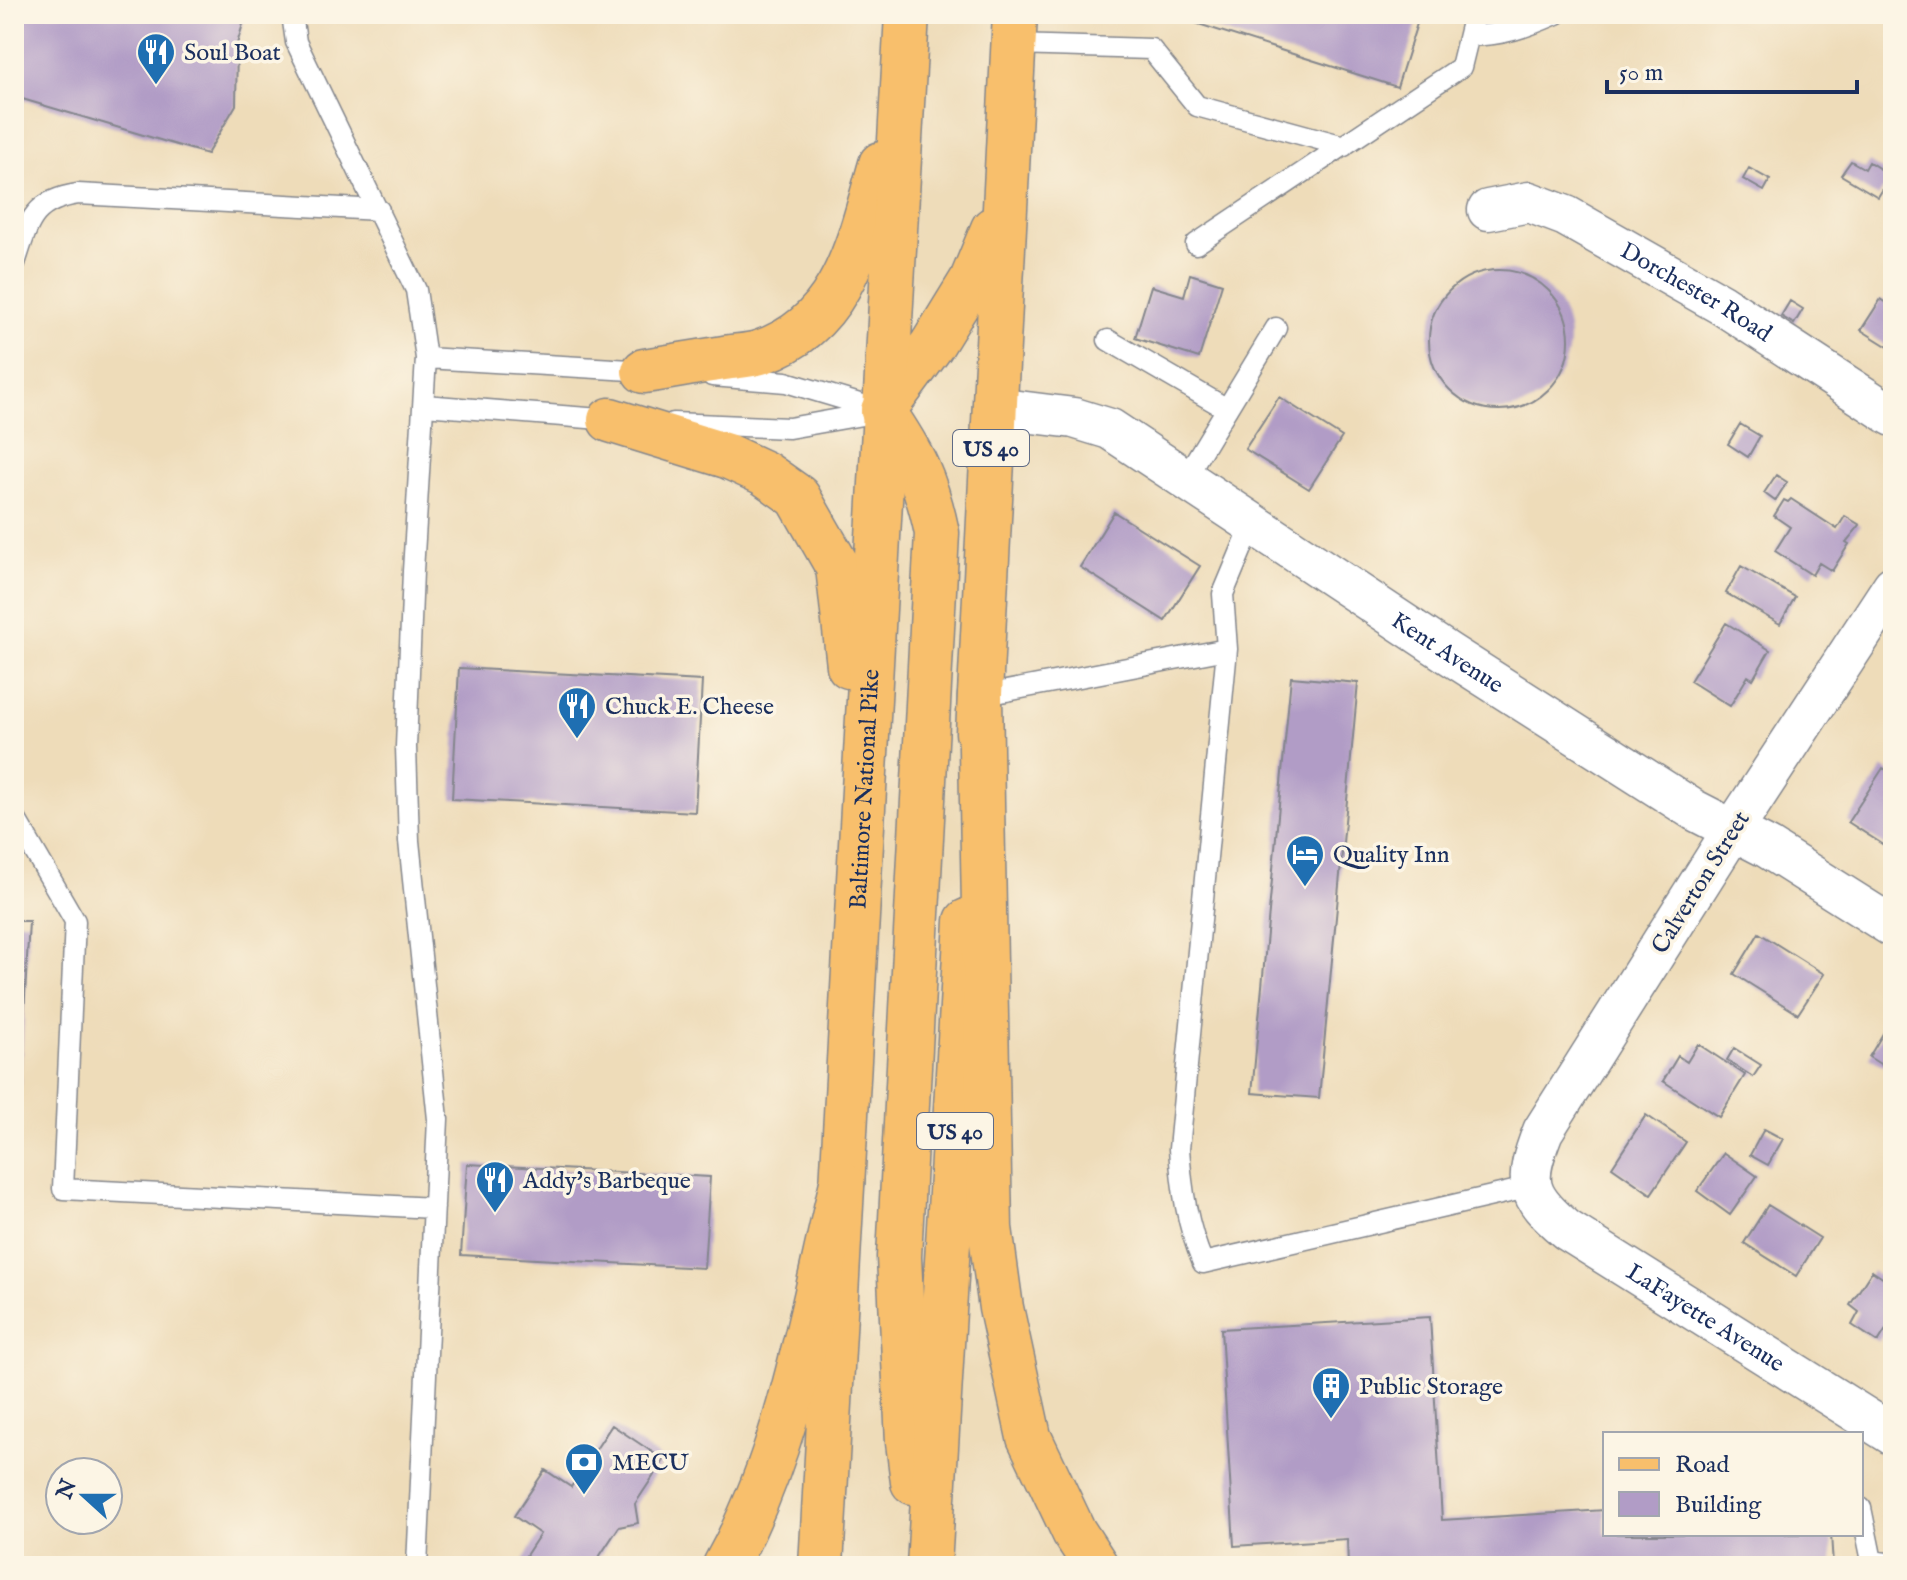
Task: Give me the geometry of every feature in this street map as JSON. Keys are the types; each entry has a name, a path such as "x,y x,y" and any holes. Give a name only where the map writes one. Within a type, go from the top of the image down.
{"main road":[{"name":"Baltimore National Pike","path":"821,1566 907,14"},
{"name":"US 40","path":"929,1566 1015,30"},
{"path":"644,371 759,353 792,339 821,315 840,286 858,244 904,85"},
{"path":"922,1566 908,1442 899,1257 937,533 929,492 909,450 883,411 932,345 972,280 1005,199"},
{"path":"610,420 727,456 764,473 798,497 838,567 863,791"},
{"path":"980,696 990,1228 1001,1308 1029,1437 1074,1532 1096,1566"},
{"path":"725,1566 762,1488 782,1432 842,1183"}],"street":[{"name":"Dorchester Road","path":"1488,210 1529,202 1566,216 1721,304 1893,416"},
{"name":"Kent Avenue","path":"993,408 1074,418 1110,429 1448,653 1694,810 1768,848 1893,927"},
{"name":"Calverton Street","path":"1531,1187 1532,1159 1543,1131 1733,830 1893,586"},
{"name":"LaFayette Avenue","path":"1531,1187 1541,1208 1567,1230 1841,1412 1893,1435"}],"lane":[{"path":"292,14 296,42 416,290 426,358 406,755 409,841 438,1119 417,1566"},
{"path":"1196,244 1461,67 1474,14"},
{"path":"1469,36 1517,31 1556,14"},
{"path":"1015,30 1151,49 1197,106 1344,146"},
{"path":"14,266 29,219 42,206 69,195 379,210"},
{"path":"1185,478 1276,328"},
{"path":"1108,340 1227,409"},
{"path":"426,358 786,382 883,411"},
{"path":"424,405 610,420 789,428 883,411"},
{"path":"1253,522 1223,594 1227,649 1179,1149 1189,1231 1203,1263 1531,1187"},
{"path":"980,696 1227,649"},
{"path":"14,816 75,921 63,1189 434,1208"},
{"path":"1863,1518 1872,1561 1893,1564"}],"building":[{"path":"14,14 246,14 237,44 236,105 207,154 19,98 14,110"},
{"path":"1167,14 1420,14 1397,87"},
{"path":"1851,161 1865,169 1869,162 1891,176 1878,197 1841,175"},
{"path":"1749,168 1770,180 1764,191 1743,179"},
{"path":"1499,270 1526,276 1548,291 1563,313 1569,340 1563,367 1548,389 1526,404 1499,410 1472,404 1450,389 1435,367 1429,340 1435,313 1450,291 1472,276"},
{"path":"1190,274 1222,284 1199,358 1135,338 1151,286 1184,296"},
{"path":"1881,299 1893,307 1893,350 1861,330"},
{"path":"1790,301 1803,309 1794,324 1781,316"},
{"path":"1279,397 1342,437 1309,489 1245,449"},
{"path":"1740,424 1760,436 1748,457 1728,444"},
{"path":"1776,475 1787,482 1775,501 1764,493"},
{"path":"1791,499 1837,529 1845,516 1860,525 1846,542 1849,544 1832,571 1819,563 1812,575 1775,551 1790,527 1774,516 1784,500 1788,502"},
{"path":"1114,512 1200,566 1165,621 1080,567"},
{"path":"1741,566 1795,597 1780,624 1726,593"},
{"path":"1726,623 1770,650 1753,679 1748,676 1730,706 1690,681"},
{"name":"Chuck E. Cheese","path":"459,668 702,681 695,812 452,799"},
{"name":"Quality Inn","path":"1291,677 1358,683 1319,1098 1252,1093"},
{"path":"1883,768 1893,774 1893,837 1887,847 1848,822"},
{"path":"14,921 29,921 16,1164 14,1164"},
{"path":"1759,933 1824,974 1798,1014 1734,974"},
{"path":"1888,1025 1893,1028 1893,1072 1869,1057"},
{"path":"1698,1044 1745,1075 1719,1117 1663,1081 1678,1056 1687,1062"},
{"path":"1734,1048 1761,1065 1753,1077 1727,1060"},
{"path":"1646,1115 1686,1142 1651,1194 1612,1167"},
{"path":"1764,1129 1783,1139 1768,1165 1750,1155"},
{"path":"1724,1153 1757,1176 1730,1215 1697,1191"},
{"path":"467,1164 710,1177 704,1268 461,1255"},
{"path":"1768,1205 1820,1238 1796,1276 1744,1243"},
{"path":"1872,1271 1893,1285 1893,1332 1887,1328 1878,1342 1852,1325 1859,1312 1850,1305"},
{"name":"Public Storage","path":"1430,1317 1442,1520 1603,1510 1603,1536 1831,1536 1833,1566 1348,1566 1347,1539 1234,1546 1221,1329"},
{"name":"MECU","path":"612,1425 664,1460 635,1504 638,1523 619,1527 593,1566 532,1566 523,1560 540,1534 514,1516 545,1470 571,1487"}],"place":[{"name":"Soul Boat","path":"156,86"},
{"name":"Chuck E. Cheese","path":"577,740"},
{"name":"Quality Inn","path":"1305,888"},
{"name":"Addy's Barbeque","path":"495,1214"},
{"name":"Public Storage","path":"1331,1420"},
{"name":"MECU","path":"584,1496"}]}
